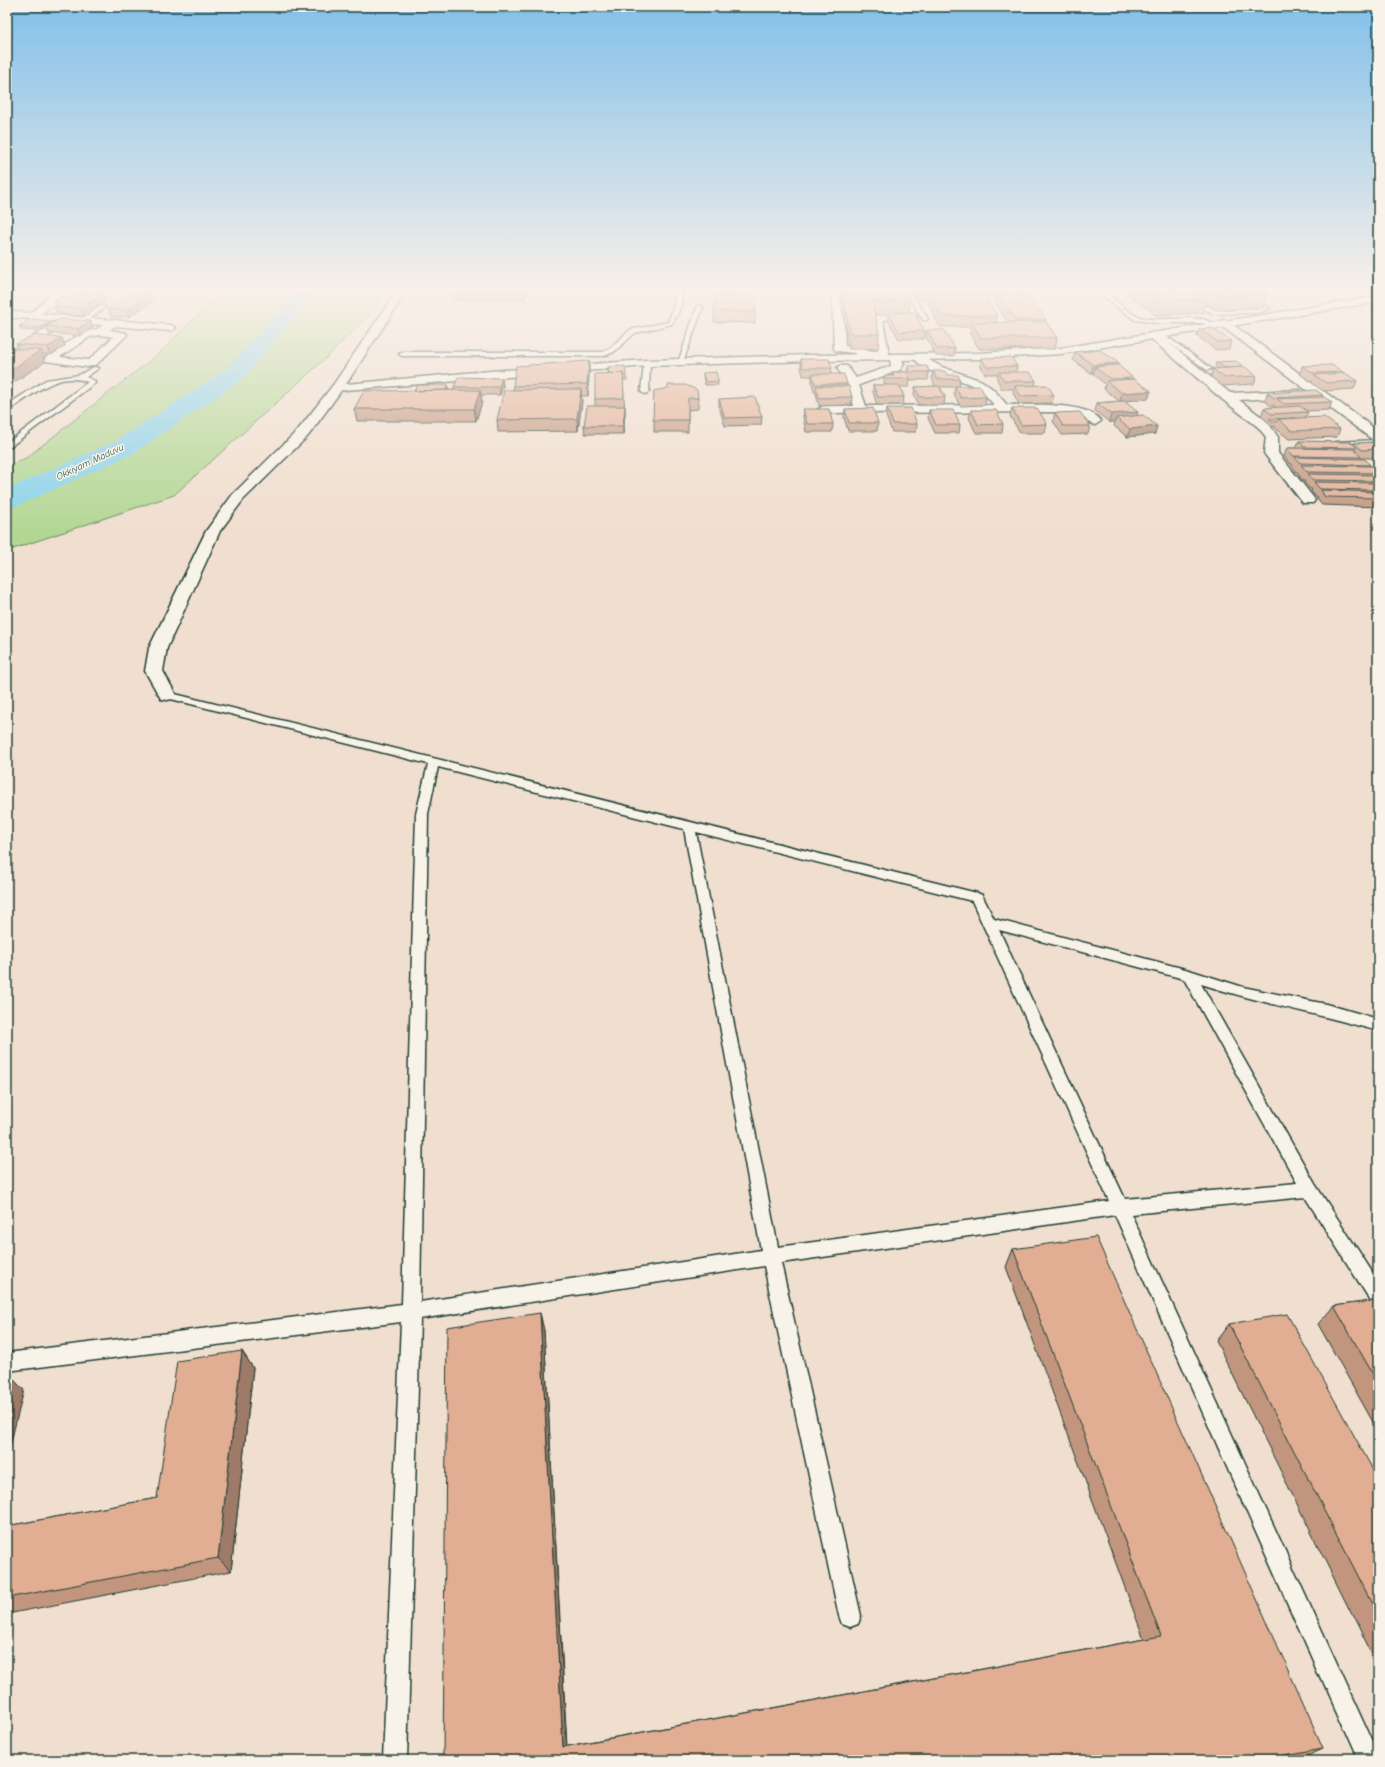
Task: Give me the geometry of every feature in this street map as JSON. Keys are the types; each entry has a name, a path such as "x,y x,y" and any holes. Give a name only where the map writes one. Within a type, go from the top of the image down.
{"street":[{"path":"167,695 154,671 158,648 213,531 238,497 303,433 349,370"},
{"path":"337,388 477,374 532,370"},
{"path":"845,370 854,383 861,410"},
{"path":"854,383 889,370"},
{"path":"940,370 974,381 984,387 1003,408"},
{"path":"1196,370 1227,398 1263,424 1272,437 1271,453 1308,500"},
{"path":"1287,370 1318,391 1378,437"},
{"path":"1227,398 1318,391"},
{"path":"823,410 1003,408 1067,409 1095,421"}],"lane":[{"path":"7,408 48,381 80,377 92,370"},
{"path":"645,392 646,370"},
{"path":"7,447 93,382 80,377"},
{"path":"1328,444 1378,442"},
{"path":"167,695 977,898 1120,1207 1369,1760"},
{"path":"395,1760 411,1312 422,814 434,761"},
{"path":"689,825 770,1256 850,1616"},
{"path":"989,923 1189,975 1243,992 1326,1010 1378,1025"},
{"path":"1189,975 1309,1189 1378,1297"},
{"path":"7,1362 411,1312 770,1256 1120,1207 1309,1189"}],"green space":[{"path":"137,370 312,370 174,495 7,551 7,466 26,458"}],"building":[{"path":"515,370 588,370 587,384 513,386"},
{"path":"608,370 625,370 626,376 623,376 623,373 609,374"},
{"path":"909,370 928,370 929,372 910,372"},
{"path":"1099,370 1124,370 1133,378 1110,379"},
{"path":"1215,370 1250,370 1257,376 1225,378"},
{"path":"1309,370 1341,370 1343,372 1313,373"},
{"path":"933,371 945,371 948,375 958,375 960,379 937,379"},
{"path":"716,372 718,381 705,382 703,373"},
{"path":"892,372 907,372 910,379 885,379 884,376 894,376"},
{"path":"999,372 1030,372 1036,381 1004,381"},
{"path":"623,373 624,398 595,399 595,374"},
{"path":"1345,373 1357,381 1326,383 1314,375"},
{"path":"812,374 844,374 847,384 815,384"},
{"path":"458,377 502,378 499,387 454,387"},
{"path":"1134,379 1151,391 1122,393 1106,381"},
{"path":"417,385 448,385 446,390 414,391"},
{"path":"668,385 686,385 697,390 698,398 688,398 688,420 653,420 654,391 668,388"},
{"path":"873,385 899,385 904,397 878,397"},
{"path":"1047,385 1054,395 1021,396 1014,386"},
{"path":"816,386 849,386 852,397 819,398"},
{"path":"939,386 945,397 920,397 915,387"},
{"path":"955,386 980,386 986,397 961,398"},
{"path":"581,389 577,419 497,420 504,390"},
{"path":"480,390 474,409 354,409 364,391"},
{"path":"1316,390 1323,395 1274,398 1267,393"},
{"path":"755,397 762,417 725,418 719,399"},
{"path":"1324,397 1332,402 1284,404 1277,399"},
{"path":"1124,401 1138,412 1111,414 1097,403"},
{"path":"587,406 625,406 623,426 584,426"},
{"path":"1300,406 1308,412 1271,414 1264,408"},
{"path":"873,408 878,423 849,423 845,409"},
{"path":"887,408 911,408 917,424 893,424"},
{"path":"1012,408 1037,408 1047,424 1021,425"},
{"path":"803,409 829,409 833,424 807,424"},
{"path":"929,410 953,410 960,425 936,425"},
{"path":"971,410 996,410 1003,424 978,425"},
{"path":"1080,412 1090,426 1063,426 1055,413"},
{"path":"1143,415 1157,426 1130,429 1116,418"},
{"path":"1324,417 1340,429 1292,431 1278,419"},
{"path":"1296,418 1278,419 1277,422 1273,422 1269,419"},
{"path":"1299,441 1351,442 1357,448 1304,447"},
{"path":"1378,442 1378,449 1362,450 1354,443"},
{"path":"1287,448 1354,449 1361,457 1293,456"},
{"path":"1295,457 1365,459 1370,465 1300,463"},
{"path":"1301,465 1372,466 1378,473 1307,472"},
{"path":"1308,474 1378,475 1378,481 1313,480"},
{"path":"1314,482 1378,483 1378,490 1320,489"},
{"path":"1321,490 1378,492 1378,498 1325,497"},
{"path":"1096,1237 1323,1748 1257,1760 443,1760 447,1327 540,1313 563,1747 1161,1636 1013,1249"},
{"path":"1378,1300 1378,1383 1334,1306"},
{"path":"1287,1314 1378,1479 1378,1615 1229,1324"},
{"path":"242,1351 218,1558 7,1598 7,1526 157,1498 177,1361"}],"waterway":[{"name":"Okkiyam Maduvu","path":"7,500 123,448 233,375 237,370"}]}
